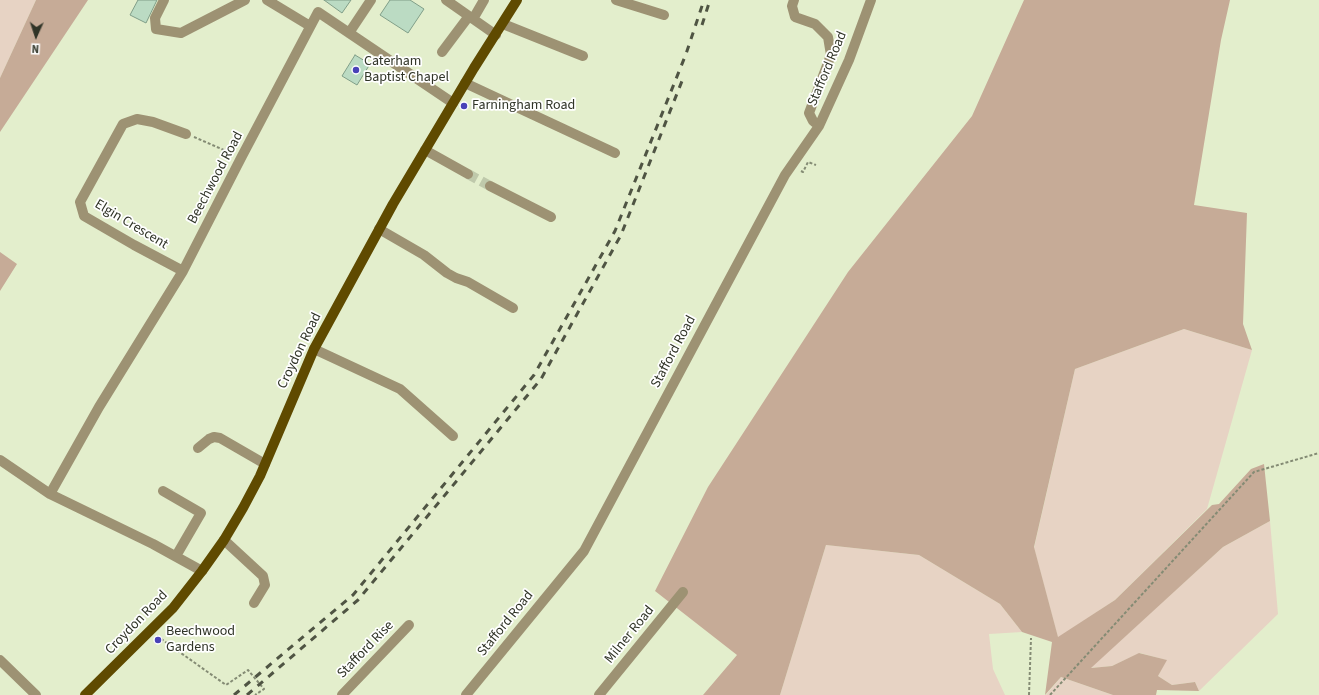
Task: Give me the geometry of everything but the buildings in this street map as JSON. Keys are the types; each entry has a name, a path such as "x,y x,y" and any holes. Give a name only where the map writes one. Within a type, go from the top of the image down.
{"main road":[{"name":"Croydon Road","path":"85,695 173,608 224,540 243,508 265,464 314,349 379,229 465,83 517,0"}],"street":[{"path":"164,0 155,18 156,29 182,33 246,0"},
{"path":"267,0 310,26"},
{"path":"350,33 371,0"},
{"path":"446,0 496,35"},
{"path":"442,52 484,0"},
{"path":"616,0 664,15"},
{"path":"794,0 792,6 795,16 814,24 828,38 831,55 810,113 812,121 819,126"},
{"name":"Stafford Road","path":"466,695 584,551 785,175 819,126 849,60 871,0"},
{"name":"Beechwood Road","path":"50,494 99,407 183,271 318,12 453,103"},
{"path":"503,24 582,56"},
{"path":"465,83 616,153"},
{"name":"Elgin Crescent","path":"183,271 84,216 80,202 123,124 136,119 153,122 186,134"},
{"path":"425,150 468,174"},
{"path":"490,186 551,217"},
{"path":"379,229 424,255 447,273 468,282 513,308"},
{"path":"314,349 400,389 453,436"},
{"path":"198,448 209,439 220,438 265,464"},
{"path":"0,460 50,494 176,556 202,571"},
{"path":"162,491 201,513 176,556"},
{"path":"224,540 263,576 265,585 254,602"},
{"name":"Milner Road","path":"599,695 683,592"},
{"name":"Stafford Rise","path":"342,695 409,625"},
{"path":"0,660 36,695"}],"path":[{"path":"186,134 241,158"},
{"path":"1050,695 1254,472 1319,453"},
{"path":"150,631 226,685 248,670 264,689 255,695"},
{"path":"1029,695 1031,638"}],"shaded area":[{"path":"0,0 36,0 0,78"},
{"path":"36,0 88,0 0,132 0,78"},
{"path":"1024,0 1230,0 1221,40 1194,205 1247,213 1243,324 1252,350 1184,329 1075,369 1034,547 1058,637 1115,600 1212,505 1219,504 1251,469 1264,464 1270,521 1223,547 1091,668 1112,666 1139,653 1167,660 1158,676 1172,685 1195,682 1199,691 1157,690 1156,695 1113,695 1061,677 1045,695 1052,642 1022,632 1000,604 919,555 826,545 780,695 703,695 737,655 655,591 708,487 848,272 972,116"},
{"path":"0,252 17,264 0,291"},
{"path":"1184,329 1252,350 1207,509 1115,600 1058,638 1034,548 1075,369"},
{"path":"1270,521 1278,614 1199,691 1195,682 1172,685 1158,676 1166,660 1140,653 1112,666 1090,668 1223,547"},
{"path":"826,545 919,555 1000,604 1022,632 989,634 993,669 1005,695 780,695"},
{"path":"1061,677 1113,695 1046,695"}],"tunnel":[{"path":"468,174 490,186"}],"railway":[{"path":"234,695 353,595 534,375 615,231 686,54 704,0"},
{"path":"702,25 710,0"},
{"path":"247,695 358,600 541,379 621,235 682,81"}],"place":[{"name":"Caterham Baptist Chapel","path":"356,70"},
{"name":"Farningham Road","path":"464,106"},
{"name":"Beechwood Gardens","path":"158,640"}]}
